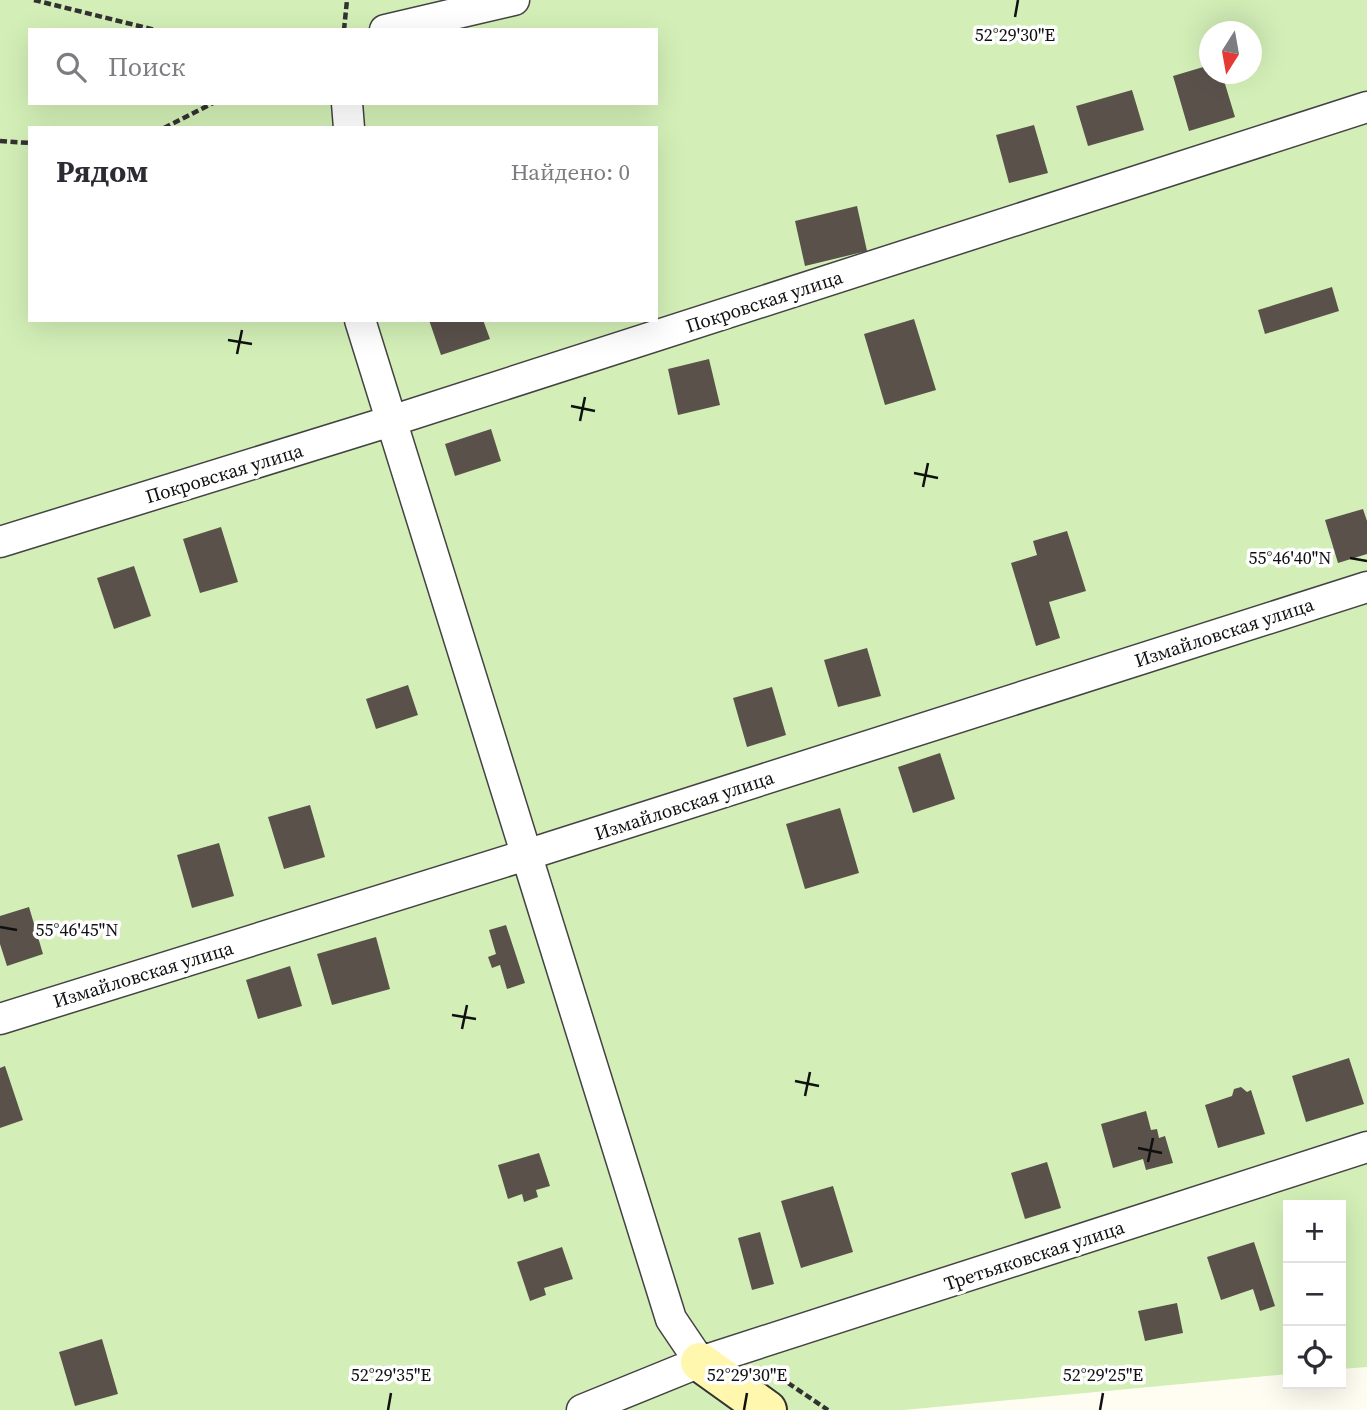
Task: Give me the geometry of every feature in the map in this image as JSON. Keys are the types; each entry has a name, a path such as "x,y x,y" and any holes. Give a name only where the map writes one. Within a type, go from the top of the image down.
{"street":[{"path":"394,28 514,0"},
{"path":"347,105 349,126"},
{"name":"Покровская улица","path":"0,542 391,421 1367,107"},
{"path":"361,322 671,1319 700,1362 767,1410"},
{"name":"Измайловская улица","path":"0,1019 526,855 1367,587"},
{"name":"Третьяковская улица","path":"582,1410 700,1362 1367,1147"}],"path":[{"path":"34,0 147,28"},
{"path":"344,28 347,0"},
{"path":"168,126 210,105"},
{"path":"0,141 28,143"}],"green space":[{"path":"0,0 1367,0 1367,1367 1346,1369 1346,1200 1283,1200 1283,1374 904,1410 0,1410"}],"building":[{"path":"1199,68 1199,84 1225,84 1235,117 1189,131 1173,76"},
{"path":"1132,90 1144,130 1088,146 1076,106"},
{"path":"1034,125 1048,173 1009,183 996,135"},
{"path":"857,206 867,251 805,266 795,221"},
{"path":"1332,287 1339,311 1265,334 1258,310"},
{"path":"914,319 936,390 885,405 864,334"},
{"path":"430,322 484,322 490,339 441,355"},
{"path":"709,359 720,405 678,415 668,369"},
{"path":"491,429 501,461 455,476 445,444"},
{"path":"1363,509 1367,521 1367,554 1338,563 1325,520"},
{"path":"221,527 238,582 200,593 183,539"},
{"path":"1067,531 1086,591 1049,602 1060,638 1036,646 1011,563 1037,555 1033,541"},
{"path":"134,566 151,616 114,629 97,578"},
{"path":"867,648 881,696 838,707 824,660"},
{"path":"408,685 418,715 376,729 366,699"},
{"path":"772,687 786,735 747,747 733,698"},
{"path":"940,753 955,799 913,813 898,767"},
{"path":"310,805 325,857 284,869 268,817"},
{"path":"840,808 859,873 805,889 786,824"},
{"path":"219,843 234,896 192,908 177,855"},
{"path":"29,907 43,954 7,966 0,944 0,916"},
{"path":"506,925 525,983 507,989 500,965 492,968 488,957 496,954 489,930"},
{"path":"376,937 390,989 332,1005 317,954"},
{"path":"290,966 302,1006 258,1019 246,980"},
{"path":"1349,1058 1364,1104 1306,1122 1292,1076"},
{"path":"5,1066 23,1120 0,1128 0,1068"},
{"path":"1241,1087 1247,1092 1251,1090 1265,1134 1218,1148 1205,1105 1232,1096 1234,1089"},
{"path":"1146,1111 1151,1130 1157,1129 1159,1138 1165,1136 1173,1163 1146,1170 1143,1159 1113,1168 1101,1124"},
{"path":"539,1153 550,1186 536,1190 538,1197 524,1202 522,1194 508,1199 498,1165"},
{"path":"1047,1162 1061,1208 1025,1219 1011,1173"},
{"path":"833,1186 853,1252 801,1268 781,1201"},
{"path":"760,1232 774,1284 752,1290 738,1238"},
{"path":"1254,1242 1275,1306 1260,1311 1253,1289 1221,1300 1207,1257"},
{"path":"562,1247 573,1279 544,1288 546,1295 530,1301 517,1262"},
{"path":"1177,1303 1183,1333 1145,1341 1138,1311"},
{"path":"102,1339 118,1394 75,1406 59,1352"}]}
